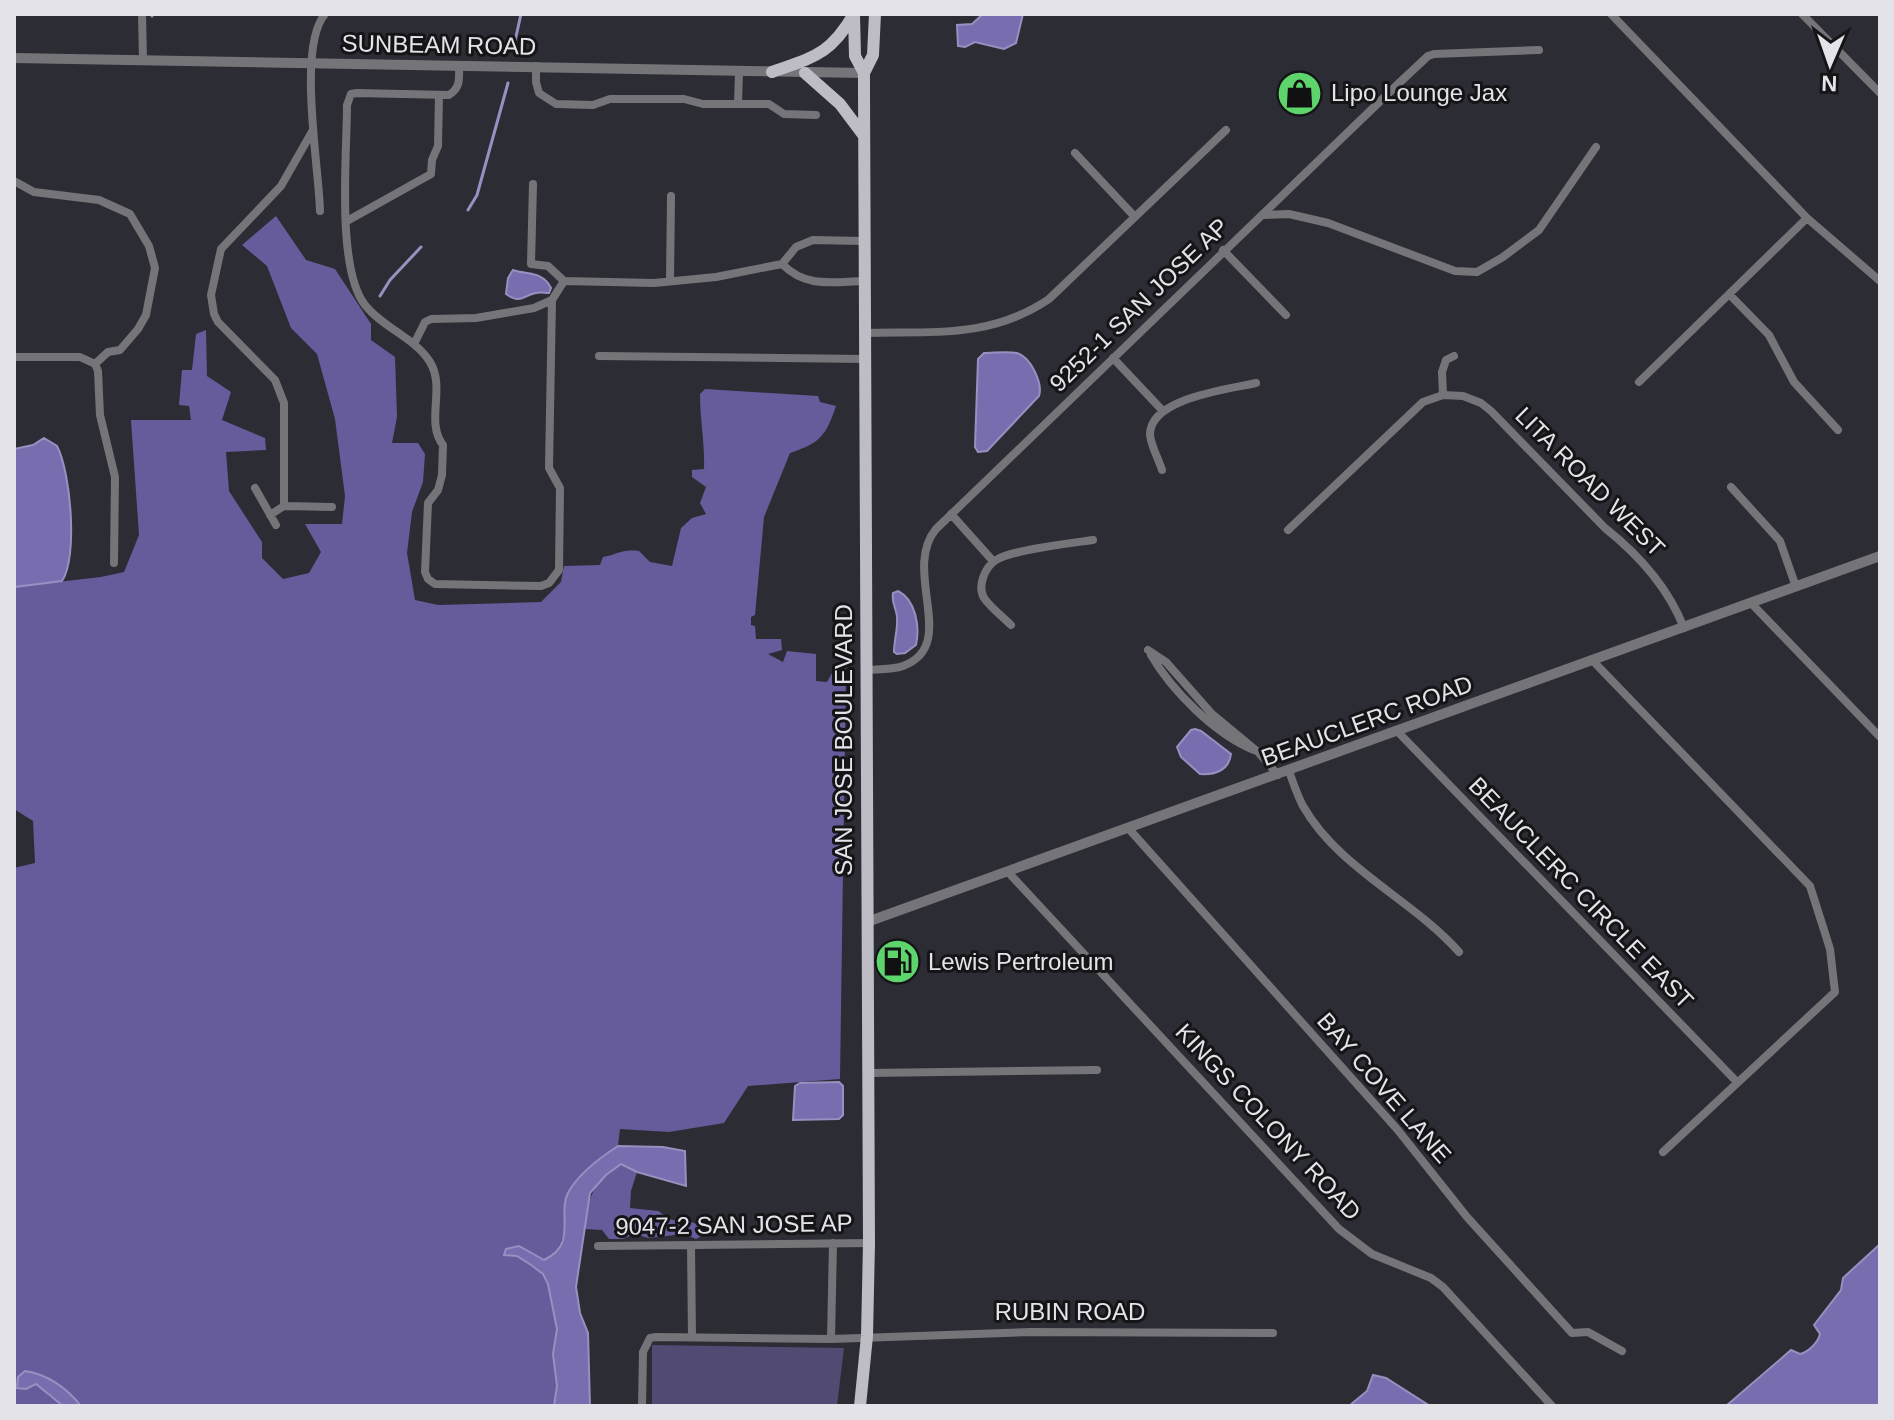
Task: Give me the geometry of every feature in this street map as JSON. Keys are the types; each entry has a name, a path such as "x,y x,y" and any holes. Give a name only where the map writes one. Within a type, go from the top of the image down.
{"main road":[{"name":"SAN JOSE BOULEVARD","path":"854,14 855,56 864,73"},
{"path":"772,72 818,56 831,47 854,14"},
{"name":"SAN JOSE BOULEVARD","path":"860,1406 867,1336 869,1243 864,73 873,55 875,14"},
{"path":"805,73 840,104 864,136"}],"street":[{"path":"142,14 143,60"},
{"path":"320,211 313,130 312,63 318,23 325,14"},
{"path":"1611,14 1807,218 1880,281"},
{"path":"1802,14 1880,93"},
{"name":"9252-1 SAN JOSE AP","path":"865,670 897,668 914,661 923,652 930,634 924,547 936,529 1428,56 1539,50"},
{"name":"SUNBEAM ROAD","path":"14,58 864,73"},
{"path":"459,65 457,89 449,95 357,93 347,98 348,260 353,281 370,311 414,344 435,374 436,436 443,445 442,475 438,490 428,503 425,572 428,579 443,585 541,586 549,583 559,570 560,488 549,468 552,300 564,281"},
{"path":"536,66 539,93 556,104 593,105 610,99 684,99 703,104 769,104 784,114 816,115"},
{"path":"738,104 739,72"},
{"path":"347,221 431,174 432,160 438,146 439,95"},
{"path":"284,506 284,403 275,380 218,322 211,295 221,249 281,186 313,130"},
{"path":"864,333 979,329 1019,317 1049,299 1226,130"},
{"path":"1262,215 1289,214 1328,223 1455,271 1477,272 1539,230 1596,147"},
{"path":"1075,153 1135,217"},
{"path":"14,181 34,192 99,200 130,214 149,246 155,268 146,315 120,350 108,352 95,364"},
{"path":"533,184 531,264 548,266 564,281 670,281 744,273 782,264 796,247 813,240 863,241"},
{"path":"670,281 671,196"},
{"path":"1639,382 1807,218"},
{"path":"1223,250 1286,315"},
{"path":"782,264 792,275 813,282 863,281"},
{"path":"1729,294 1769,335 1794,382 1838,430"},
{"path":"414,344 425,322 431,319 499,315 534,308 552,300"},
{"path":"599,356 864,359"},
{"path":"1288,530 1423,402 1443,395 1442,372 1446,360 1454,356"},
{"path":"14,357 80,357 95,364 101,382 100,415 115,477 114,563"},
{"path":"1113,358 1162,410"},
{"path":"1162,470 1150,435 1152,424 1162,410 1211,392 1256,383"},
{"name":"LITA ROAD WEST","path":"1443,395 1471,399 1491,411 1652,573 1674,603 1684,628"},
{"path":"1731,487 1780,541 1796,587"},
{"path":"255,488 276,525"},
{"path":"270,515 284,506 332,507"},
{"path":"951,514 993,561"},
{"path":"1011,625 984,598 984,574 993,561 1038,548 1093,540"},
{"name":"BEAUCLERC ROAD","path":"867,922 1880,556"},
{"path":"1751,603 1880,737"},
{"path":"1196,702 1166,662 1148,650 1158,668 1196,702 1258,752 1278,775"},
{"path":"1593,661 1810,886 1834,970 1835,992 1663,1152"},
{"name":"BEAUCLERC CIRCLE EAST","path":"1398,732 1737,1082"},
{"path":"1289,771 1302,805 1352,863 1437,930 1459,952"},
{"name":"BAY COVE LANE","path":"1129,829 1387,1118 1467,1217 1572,1333 1588,1332 1622,1351"},
{"name":"KINGS COLONY ROAD","path":"1008,872 1339,1229 1372,1254 1437,1282 1552,1406"},
{"path":"868,1073 1097,1070"},
{"path":"831,1339 833,1243"},
{"name":"9047-2 SAN JOSE AP","path":"598,1246 869,1243"},
{"path":"691,1245 692,1337"},
{"name":"RUBIN ROAD","path":"642,1406 645,1343 656,1337 831,1339 1030,1332 1273,1333"}],"shaded area":[{"path":"983,14 1023,14 1016,43 1004,49 975,42 965,47 958,46 957,25 972,24"},
{"path":"276,216 306,260 335,269 371,324 371,340 395,357 397,417 392,443 418,443 425,454 423,482 412,512 407,553 415,600 438,605 541,602 561,582 564,566 600,565 603,557 628,551 639,551 650,562 672,566 681,528 692,518 706,514 700,503 706,487 692,477 692,470 704,469 700,394 705,389 818,396 820,402 836,406 829,425 820,437 790,453 764,517 755,615 751,617 751,625 755,626 756,639 781,639 782,650 768,654 783,662 787,651 816,654 816,681 827,682 832,673 839,673 839,664 846,665 840,1079 748,1086 724,1123 669,1132 620,1129 618,1146 604,1155 566,1196 562,1241 552,1255 544,1260 519,1246 517,1256 543,1274 548,1284 557,1329 553,1354 557,1386 554,1406 81,1406 56,1383 25,1371 63,1406 14,1406 14,868 35,863 33,821 14,809 14,587 124,572 139,535 131,420 191,420 189,406 179,405 182,370 192,370 196,334 206,330 207,376 231,392 222,420 265,438 266,450 226,452 229,491 262,542 262,558 283,579 309,573 321,552 305,524 342,524 345,496 335,419 317,354 291,328 267,266 242,245"},
{"path":"513,270 544,279 551,288 549,293 536,293 519,299 506,294 508,278"},
{"path":"1009,352 1022,356 1035,372 1040,391 1039,396 987,451 978,452 975,447 978,359 984,353"},
{"path":"44,438 57,446 66,475 71,515 67,570 62,581 14,587 14,449 33,445"},
{"path":"898,591 913,607 917,630 916,645 905,653 897,654 894,652 897,615 893,593"},
{"path":"1195,729 1231,754 1230,760 1220,771 1200,774 1181,757 1177,747"},
{"path":"839,1082 843,1086 843,1115 839,1119 793,1120 795,1086 800,1083"},
{"path":"618,1146 685,1151 686,1186 637,1172 621,1164 590,1193 576,1287 580,1313 588,1333 590,1406 554,1406 557,1386 553,1354 557,1329 548,1284 543,1274 531,1265 517,1256 504,1255 506,1249 519,1246 544,1260 554,1253 564,1237 565,1201 572,1186 597,1161"},
{"path":"621,1164 637,1172 630,1208 658,1211 672,1220 689,1221 704,1227 707,1233 696,1239 684,1234 648,1238 635,1234 623,1239 609,1239 602,1230 585,1229 593,1192"},
{"path":"1880,1244 1880,1406 1726,1406 1791,1350 1800,1354 1813,1346 1820,1334 1814,1325 1841,1290 1843,1278"},
{"path":"652,1345 844,1348 837,1406 652,1406"},
{"path":"25,1371 56,1383 81,1406 63,1406 36,1384 26,1389 17,1388 18,1377"},
{"path":"1373,1375 1386,1378 1430,1406 1349,1406 1367,1391"}],"waterway":[{"path":"513,50 521,14"},
{"path":"468,210 477,195 508,83"},
{"path":"380,296 390,280 421,247"}],"place":[{"name":"Lipo Lounge Jax","path":"1300,93"},
{"name":"Lewis Pertroleum","path":"897,962"}]}
